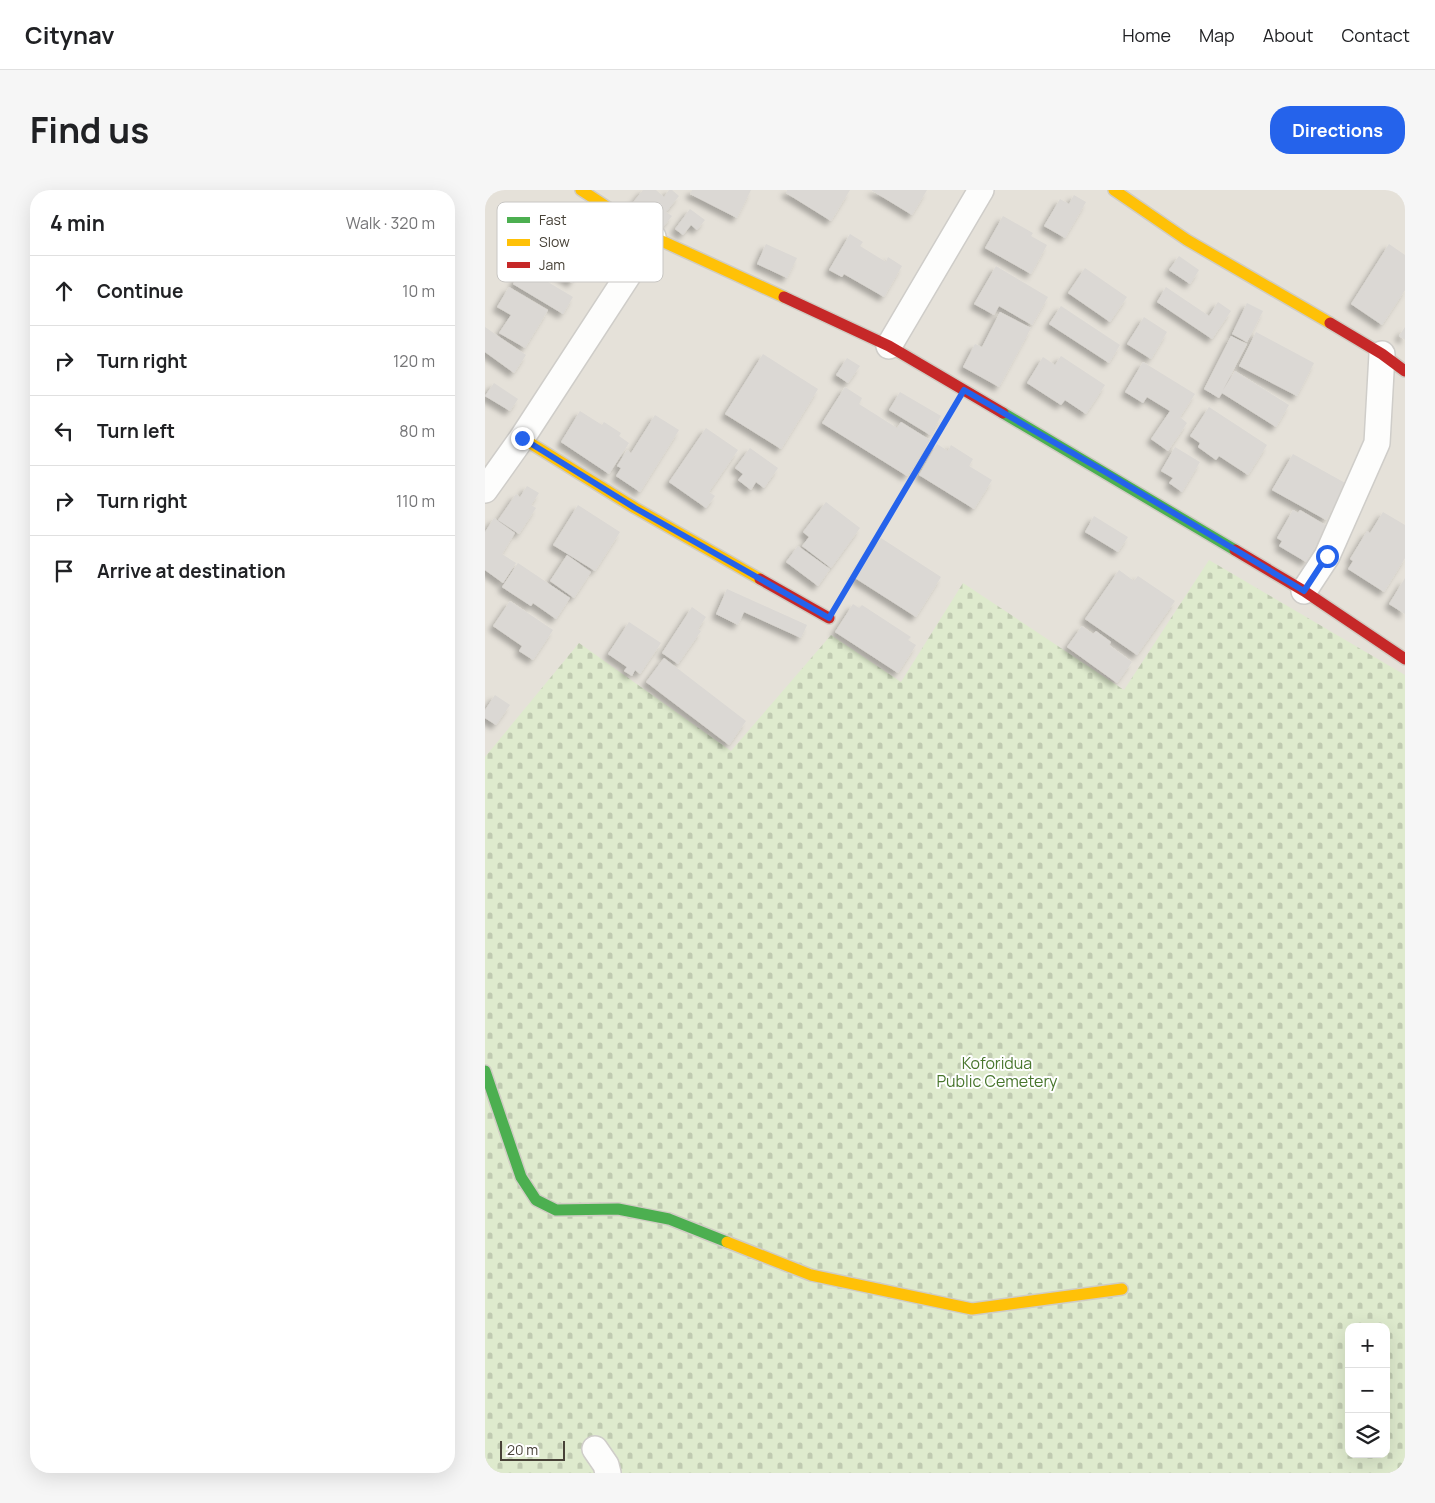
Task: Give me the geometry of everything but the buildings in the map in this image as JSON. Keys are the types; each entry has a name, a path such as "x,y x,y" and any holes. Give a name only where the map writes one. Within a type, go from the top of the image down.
{"street":[{"path":"581,190 599,202"},
{"path":"889,346 981,190"},
{"path":"1114,190 1187,240 1382,354 1405,371"},
{"path":"663,242 889,346 1304,591 1405,659"},
{"path":"485,490 522,438 624,282"},
{"path":"1304,591 1327,556 1377,443 1382,354"},
{"path":"522,438 635,508 829,618"},
{"path":"485,1071 521,1177 536,1200 556,1210 618,1209 669,1219 811,1275 972,1309 1122,1289"},
{"path":"595,1449 608,1473"}],"path":[{"path":"829,618 964,390"}],"shaded area":[{"name":"Koforidua Public Cemetery","path":"485,190 1405,190 1405,1473 485,1473"}],"green space":[{"name":"Koforidua Public Cemetery","path":"1209,560 1405,675 1405,1473 485,1473 485,757 579,643 731,751 831,635 901,682 963,583 1124,690"}],"traffic: fast":[{"path":"1003,413 1235,550"},
{"path":"485,1071 521,1177 536,1200 556,1210 618,1209 669,1219 727,1242"}],"traffic: slow":[{"path":"581,190 599,202"},
{"path":"1114,190 1187,240 1330,323"},
{"path":"663,242 784,297"},
{"path":"522,438 635,508 760,579"},
{"path":"727,1242 811,1275 972,1309 1122,1289"}],"traffic: jam":[{"path":"784,297 889,346 1003,413"},
{"path":"1330,323 1382,354 1405,371"},
{"path":"1235,550 1304,591 1405,659"},
{"path":"760,579 829,618"}],"route":[{"path":"522,438 635,508 829,618 964,390 1304,591 1327,556"}]}
